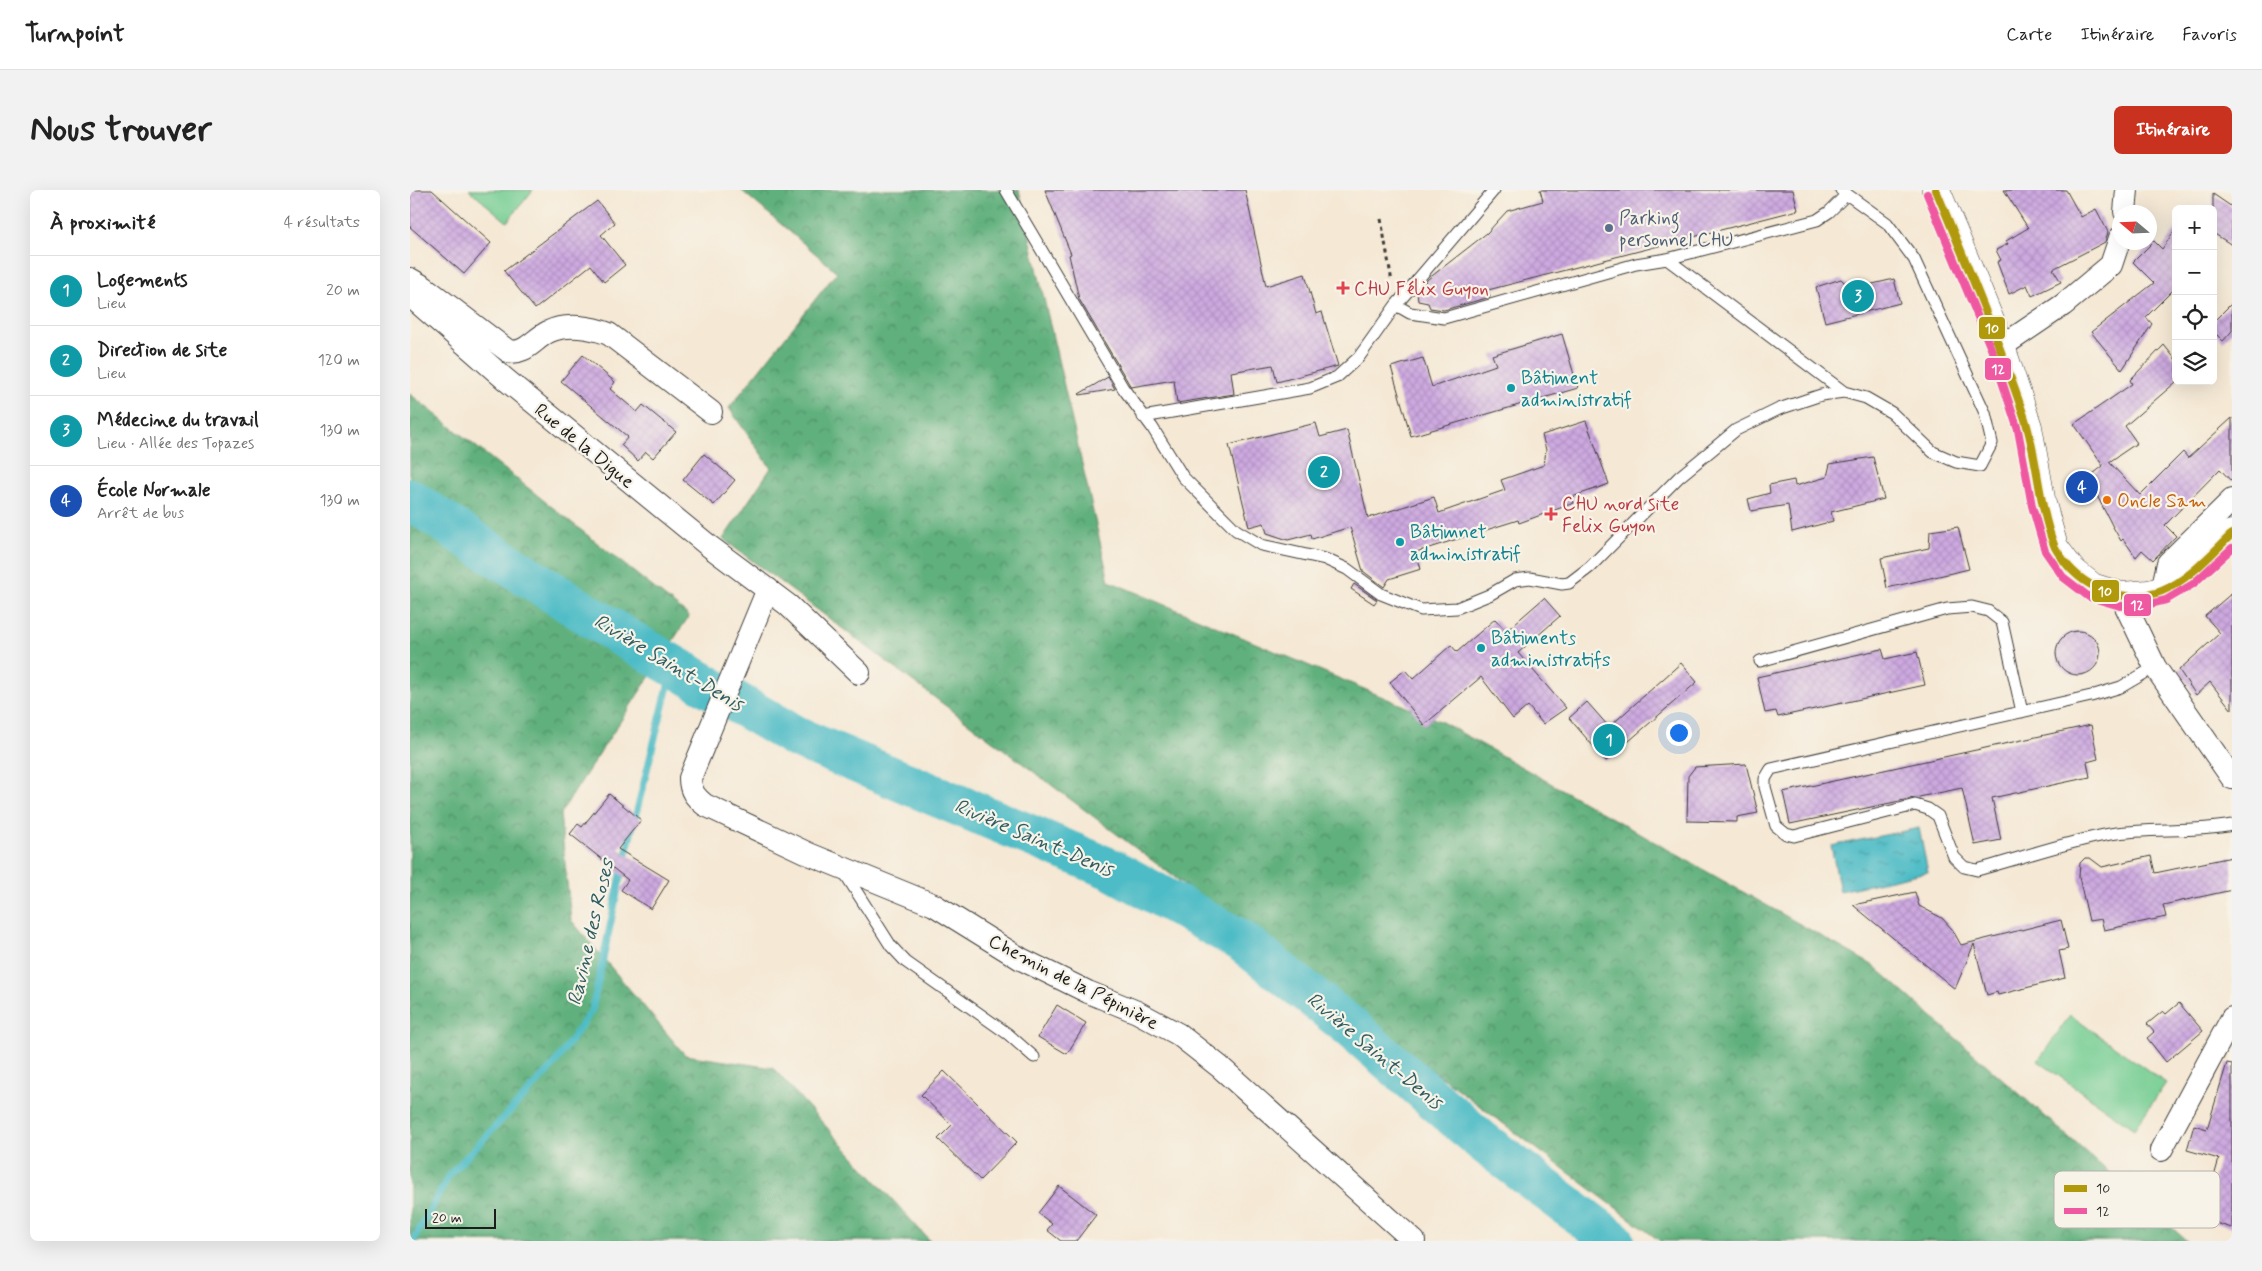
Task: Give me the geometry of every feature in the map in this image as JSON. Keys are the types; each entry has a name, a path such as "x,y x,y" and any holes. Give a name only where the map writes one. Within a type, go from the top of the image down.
{"main road":[{"path":"1936,190 2001,347 2028,427 2042,504 2054,547 2071,570 2092,587 2121,596 2149,594 2162,591 2188,576 2232,534"}],"street":[{"path":"2126,205 2127,190"},
{"path":"2001,347 2063,305 2111,265 2116,250"},
{"path":"410,278 508,351 522,352 535,339 550,330 566,327 596,329 610,334 711,412"},
{"name":"Rue de la Digue","path":"410,290 416,301 505,379 766,595 788,605 859,673"},
{"path":"2162,591 2168,563 2232,500"},
{"name":"Chemin de la Pépinière","path":"766,595 690,778 690,786 694,796 705,805 842,868 934,905 1021,959 1088,992 1137,1012 1178,1034 1220,1066 1414,1241"},
{"path":"2121,596 2155,667 2232,778"},
{"path":"2161,1150 2232,1018"}],"lane":[{"path":"1006,190 1102,354 1143,417 1152,427 1183,477 1236,530 1261,545 1325,560 1347,569 1382,594 1421,610 1456,608 1489,595 1515,580 1530,578 1562,584 1574,580 1679,477 1736,430 1779,409 1821,395 1844,392"},
{"path":"1143,417 1310,388 1337,377 1359,357 1396,305 1494,190"},
{"path":"1396,305 1410,313 1444,318 1636,264 1667,259 1817,220 1829,212 1844,192 1888,223 1914,259 1984,414 1992,443 1980,466 1956,462 1933,452 1892,413 1866,398 1844,392 1667,259"},
{"path":"1760,661 1946,609 1972,607 1988,611 2002,622 2022,712"},
{"path":"2155,667 2121,687 2022,712 1771,769 1765,779 1765,787 1776,826 1786,834 1794,836 1915,805 1928,809 1938,816 1954,857 1964,867 1976,870 2109,834 2144,830 2205,830 2232,825"},
{"path":"842,868 891,946 906,962 1008,1034 1034,1057"}],"path":[{"path":"1381,219 1396,305"}],"green space":[{"path":"469,190 533,190 507,222"},
{"path":"741,190 1019,190 1109,581 1442,722 1874,966 2107,1171 2054,1171 2054,1228 2172,1228 2187,1241 1660,1241 723,539 771,468 729,408 837,272"},
{"path":"410,394 689,616 560,814 571,920 685,1055 773,1068 930,1241 410,1241"},
{"path":"2070,1015 2166,1083 2134,1129 2038,1061"}],"water":[{"path":"1919,828 1928,872 1840,891 1831,846"}],"building":[{"path":"410,190 432,190 491,243 464,274 410,227"},
{"path":"1045,190 1245,190 1266,286 1305,274 1316,314 1322,312 1338,366 1277,382 1273,365 1231,372 1234,394 1177,403 1174,380 1131,387 1079,299 1069,255 1071,254"},
{"name":"Parking personnel CHU","path":"1540,190 1793,190 1798,210 1488,290 1490,297 1444,310 1430,308 1428,303 1418,301 1417,291 1428,279 1487,233 1507,211 1543,201"},
{"path":"2004,190 2066,190 2081,217 2096,209 2108,232 2105,242 2053,269 2061,282 2032,296 2027,285 2009,294 1997,262 2001,260 1996,250 2008,244 2006,241 2028,228"},
{"path":"2213,194 2232,207 2232,245 2217,236 2217,205 2213,205"},
{"path":"597,201 615,223 601,235 625,265 604,282 591,265 535,309 504,271"},
{"path":"2172,234 2172,291 2146,317 2152,324 2122,370 2091,332 2154,283 2133,262 2145,250 2157,250 2157,244 2162,249"},
{"path":"1841,279 1851,289 1894,279 1900,303 1825,322 1816,287"},
{"path":"2232,303 2232,331 2223,341 2217,335 2217,318"},
{"name":"Bâtiment administratif","path":"1562,334 1578,388 1411,436 1391,367 1423,358 1432,387 1496,365 1492,355"},
{"path":"2164,345 2172,355 2173,385 2125,426 2137,443 2109,462 2140,495 2183,452 2188,458 2232,418 2232,482 2220,469 2165,525 2176,536 2153,560 2142,550 2136,557 2123,539 2121,541 2088,478 2103,466 2074,424 2132,384 2130,380"},
{"path":"583,355 615,382 610,389 637,412 643,405 676,432 653,458 646,452 638,461 621,445 628,437 561,381"},
{"path":"1108,377 1115,389 1079,394"},
{"path":"1586,421 1609,484 1572,497 1574,503 1519,523 1518,520 1416,552 1421,569 1389,579 1384,587 1363,571 1350,527 1312,539 1311,534 1288,540 1267,533 1264,523 1249,527 1229,445 1316,423 1320,437 1347,430 1368,518 1434,497 1439,513 1505,490 1501,480 1544,465 1546,450 1542,435"},
{"path":"704,454 735,480 714,505 683,480"},
{"path":"1873,457 1884,499 1831,512 1833,521 1792,532 1788,505 1751,511 1748,499 1770,493 1769,485 1794,480 1795,486 1827,477 1830,464"},
{"path":"1958,527 1969,569 1887,588 1881,558 1929,548 1930,531"},
{"path":"1354,584 1377,600 1374,604 1351,589"},
{"path":"2232,593 2232,710 2210,682 2196,695 2179,670 2220,633 2205,616"},
{"path":"1544,598 1560,616 1518,653 1566,708 1543,724 1528,706 1513,719 1481,677 1424,725 1390,682 1405,670 1413,679 1451,645 1457,652 1495,619 1506,631"},
{"path":"2078,631 2090,635 2096,641 2100,653 2096,665 2090,671 2078,675 2066,671 2060,665 2056,653 2060,641 2066,635"},
{"path":"1882,649 1885,659 1917,652 1925,685 1778,717 1776,711 1765,713 1757,677"},
{"path":"1681,663 1697,682 1606,761 1569,718 1587,702 1609,727"},
{"path":"2091,725 2098,759 2087,762 2090,777 1992,798 2001,840 1975,845 1962,788 1790,824 1783,792"},
{"path":"1746,764 1758,813 1737,817 1737,822 1687,821 1688,776 1695,767"},
{"path":"609,794 641,820 618,849 669,880 651,909 621,890 628,880 570,834 578,824 582,827"},
{"path":"2151,856 2155,873 2232,857 2232,890 2163,905 2166,917 2104,930 2101,919 2089,921 2079,877 2080,863 2085,858 2090,858 2102,867"},
{"path":"1915,892 1919,906 1942,918 1952,929 1961,945 2061,920 2068,949 2059,951 2065,978 1998,995 1997,992 1987,995 1974,944 1955,989 1853,905"},
{"path":"2179,1003 2203,1031 2166,1062 2147,1038 2154,1032 2147,1024 2163,1011 2166,1014"},
{"path":"1057,1005 1086,1023 1067,1054 1038,1037"},
{"path":"2227,1063 2232,1064 2232,1228 2220,1224 2220,1171 2216,1171 2219,1159 2187,1150 2194,1125 2207,1129"},
{"path":"944,1071 1017,1142 980,1180 938,1139 952,1125 921,1095"},
{"path":"1059,1186 1096,1215 1076,1241 1061,1241 1047,1230 1052,1224 1038,1213"}],"waterway":[{"name":"Rivière Saint-Denis","path":"410,499 622,636 796,737 1113,870 1240,940 1348,1025 1483,1142 1614,1241"},
{"name":"Ravine des Roses","path":"413,1241 450,1174 553,1066 592,1010 622,870 673,666"}],"transit line":[{"name":"10","path":"1936,190 1971,274 2014,387 2029,432 2049,529 2055,547 2064,561 2073,571 2095,587 2121,595 2148,595 2162,591 2181,580 2199,566 2232,534"},
{"name":"12","path":"1927,194 1992,351 2018,430 2032,506 2045,551 2063,577 2089,597 2120,606 2150,604 2166,600 2193,584 2232,548"}],"place":[{"name":"Parking personnel CHU","path":"1609,228"},
{"name":"CHU Félix Guyon","path":"1343,288"},
{"name":"Médecine du travail","path":"1858,296"},
{"name":"Bâtiment administratif","path":"1511,388"},
{"name":"Direction de site","path":"1324,472"},
{"name":"École Normale","path":"2082,487"},
{"name":"Oncle Sam","path":"2107,500"},
{"name":"CHU nord site Felix Guyon","path":"1551,514"},
{"name":"Bâtimnet administratif","path":"1400,542"},
{"name":"Bâtiments administratifs","path":"1481,648"},
{"name":"Logements","path":"1609,740"}]}
